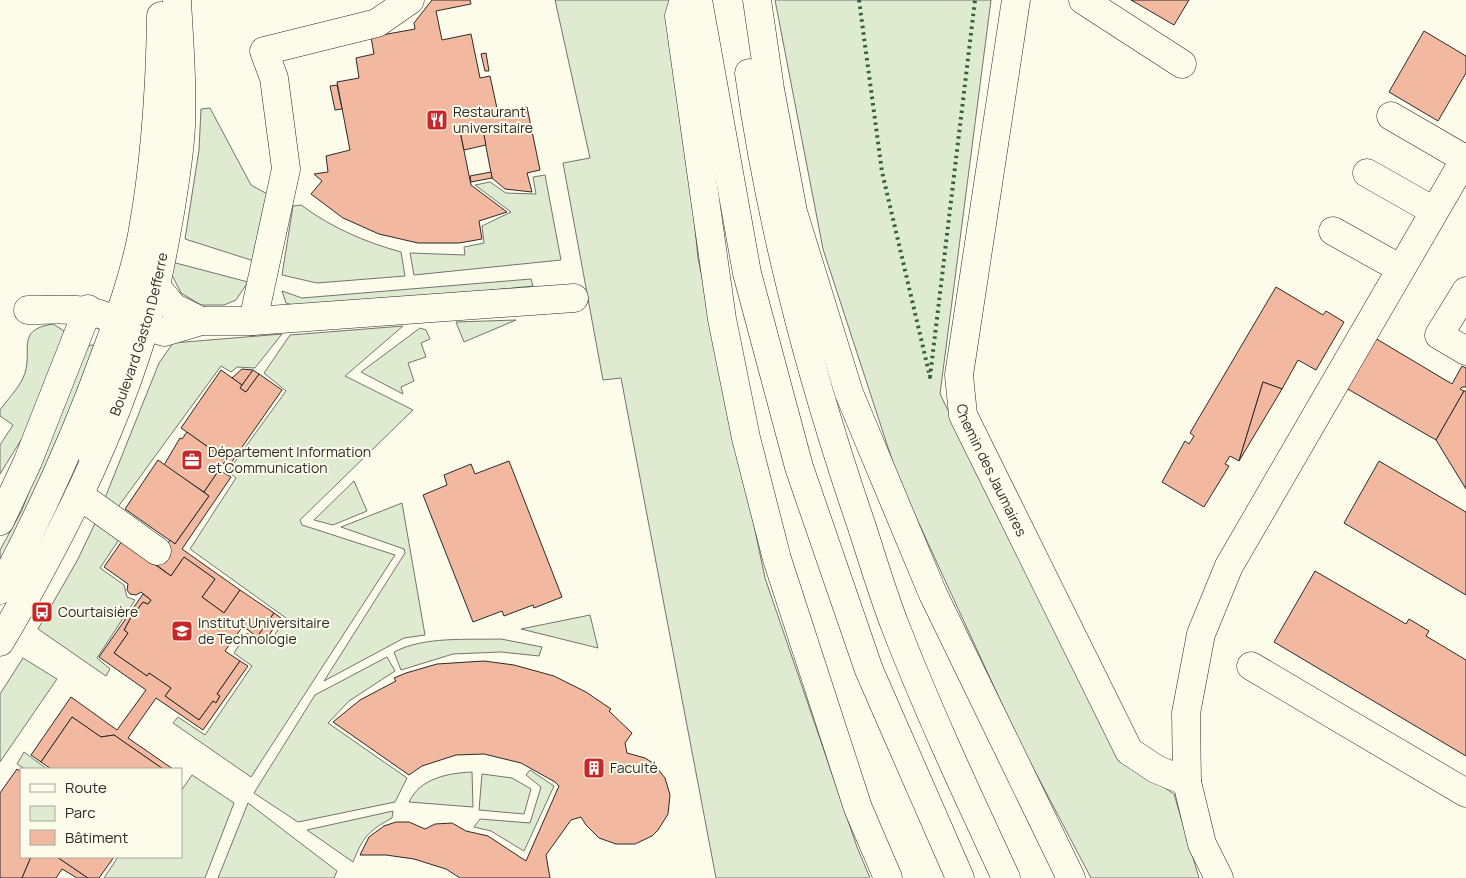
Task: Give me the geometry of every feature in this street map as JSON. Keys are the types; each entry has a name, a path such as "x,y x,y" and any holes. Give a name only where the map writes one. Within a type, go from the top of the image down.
{"main road":[{"name":"Boulevard Gaston Defferre","path":"0,590 57,476 85,410 118,321 142,236 153,147 160,49 161,0"},
{"name":"Boulevard Gaston Defferre","path":"0,642 44,564 79,495 112,418 146,326 156,286 178,162 181,125 177,0"},
{"path":"253,321 286,170 274,78 264,51 377,23 410,0"},
{"path":"684,0 679,16 702,192 722,319 746,438 780,568 858,808 888,878"},
{"path":"698,0 747,272 799,467 869,670 960,878"},
{"path":"739,0 758,141 804,345 896,628 957,771 1006,878"},
{"path":"757,0 770,89 793,212 849,393 933,594 1071,878"},
{"name":"Chemin des Jaumaires","path":"1016,0 959,375 963,416 1129,751 1156,769 1187,782"},
{"path":"1083,0 1182,64"},
{"path":"1219,878 1202,844 1187,782 1186,713 1201,634 1230,566 1465,158 1391,116"},
{"path":"153,147 165,168 154,242 137,299 146,326 164,332 202,321 253,321 574,298"},
{"path":"1367,174 1434,211"},
{"path":"1333,231 1401,269"},
{"path":"156,286 172,307 202,321"},
{"path":"1466,291 1439,335 1466,351"},
{"path":"0,521 28,461 88,309"},
{"path":"28,310 88,309 118,321 129,331 95,426 92,464"},
{"path":"79,495 157,551"},
{"path":"1251,666 1466,793"}],"green space":[{"path":"555,0 672,0 698,258 765,578 857,847 870,878 716,878 621,378 603,380 563,163 590,158"},
{"path":"775,0 991,0 940,394 1045,607 1128,764 1174,794 1199,878 1091,878 1018,739 898,478 823,249"},
{"path":"210,108 251,185 269,195 254,261 185,239 199,150 201,109"},
{"path":"545,175 561,260 414,275 410,253 465,255 464,247 484,243 482,226 511,212 475,185 490,182 506,193 536,194 533,177"},
{"path":"301,205 325,221 349,233 401,252 405,276 317,283 282,275 293,206"},
{"path":"172,262 248,282 236,300 224,305 201,305 181,293 169,269"},
{"path":"531,279 533,286 306,309 286,303 282,291 302,298"},
{"path":"516,320 464,342 456,322"},
{"path":"53,324 69,334 36,416 0,474 0,445 13,425 0,416 0,410 23,378 26,368 29,337 33,331"},
{"path":"403,326 345,376 413,410 300,520 302,525 395,555 251,777 173,723 178,717 205,735 252,666 234,653 247,633 267,646 286,618 190,549 236,478 228,471 286,391 264,373 290,335"},
{"path":"420,328 426,330 430,339 421,343 426,357 408,363 414,381 401,387 403,394 361,372"},
{"path":"282,334 255,368 237,367 231,372 221,366 115,511 103,503 159,363 173,343"},
{"path":"93,345 98,353 0,575 0,550 22,510 84,346"},
{"path":"354,481 367,511 333,525 314,520"},
{"path":"402,503 425,635 404,638 324,681 405,553 404,549 341,527"},
{"path":"98,517 122,535 100,568 124,585 127,597 135,600 97,658 110,669 106,676 38,629 78,559"},
{"path":"590,615 598,648 521,629"},
{"path":"501,639 542,647 539,656 501,652 453,654 401,670 394,652 419,643 433,641"},
{"path":"387,657 395,671 349,701 328,723 407,778 395,802 298,822 254,793 315,695"},
{"path":"23,658 57,679 0,762 0,694"},
{"path":"24,752 46,768 23,768 17,764"},
{"path":"530,770 554,786 524,851 491,831 474,827 480,819 530,823 541,787 526,775"},
{"path":"472,772 473,807 409,802 420,787 436,778"},
{"path":"482,774 512,778 531,789 524,814 479,810"},
{"path":"192,775 234,803 205,878 104,878 117,858 182,858 182,790"},
{"path":"248,803 337,871 334,878 218,878"},
{"path":"393,811 392,818 377,827 363,841 353,862 307,830"}],"building":[{"name":"Restaurant universitaire","path":"432,0 470,0 471,4 436,11 442,40 471,34 480,78 490,76 498,113 527,107 540,170 527,173 532,192 505,189 492,178 482,126 460,131 471,185 507,212 479,221 482,239 459,243 418,243 379,234 343,218 311,194 322,181 314,174 328,172 326,156 350,150 337,82 359,78 356,58 374,54 371,37 415,29 414,23"},
{"path":"1131,0 1189,0 1174,25"},
{"path":"1424,31 1466,56 1466,73 1438,121 1389,92"},
{"path":"486,53 489,71 485,71 481,54"},
{"path":"337,85 342,109 335,110 330,86"},
{"path":"482,126 486,145 464,150 460,131"},
{"path":"491,172 492,178 471,182 470,176"},
{"path":"1276,287 1323,315 1326,311 1344,322 1316,370 1298,360 1282,389 1263,382 1239,461 1230,456 1225,464 1229,466 1204,507 1162,482 1185,441 1189,444 1194,436 1190,433"},
{"path":"1375,338 1452,384 1462,366 1466,368 1466,387 1460,389 1464,391 1436,440 1346,388"},
{"path":"242,369 253,370 242,385 232,378"},
{"path":"221,370 242,385 240,388 246,392 259,374 282,390 231,463 181,428"},
{"path":"253,370 259,374 246,392 240,388"},
{"path":"1263,382 1282,389 1239,461"},
{"path":"1464,391 1466,391 1466,489 1436,440"},
{"path":"187,432 226,460 204,492 164,465 180,438 182,439"},
{"path":"158,460 209,496 175,544 125,509"},
{"path":"509,461 562,597 534,608 533,605 504,616 502,611 473,622 423,495 447,485 444,475 471,464 475,474"},
{"path":"1379,461 1466,512 1466,595 1344,523"},
{"path":"219,470 231,477 182,549 240,590 224,613 202,597 215,579 184,557 171,576 154,563 170,540 175,544 209,496 204,492"},
{"name":"Institut Universitaire de Technologie","path":"122,541 171,576 184,557 215,579 202,597 224,613 240,590 274,613 257,637 243,626 225,651 240,661 217,694 220,696 216,703 213,701 199,720 165,696 171,688 149,673 147,676 114,653 128,633 124,630 130,619 143,602 148,604 151,600 141,592 136,595 130,594 127,590 128,584 104,567"},
{"path":"1315,571 1406,624 1409,619 1429,631 1426,636 1466,660 1466,756 1274,642"},
{"path":"143,594 151,600 148,604 143,602 130,619 124,630 128,633 114,653 147,676 149,673 171,688 165,696 199,720 213,701 216,703 220,696 217,694 240,661 248,666 203,730 156,698 128,738 172,768 162,768 114,735 101,737 72,717 41,762 31,755 71,697 117,730 146,690 99,657"},
{"path":"274,613 281,618 264,642 257,637"},
{"name":"Faculté","path":"484,661 514,665 554,676 586,692 611,709 609,711 632,733 625,743 627,753 645,758 653,763 665,778 670,795 668,814 652,836 635,844 616,844 599,838 581,817 571,820 546,855 550,878 460,878 446,869 414,859 386,855 360,855 369,837 384,826 396,822 409,822 425,829 435,824 452,823 466,831 488,836 526,861 559,786 555,782 521,763 484,754 456,755 422,766 409,775 333,722 360,700 396,681 394,678 406,673 437,664"},
{"path":"72,717 101,737 114,735 162,768 50,768 41,762"},
{"path":"17,769 20,771 20,858 31,858 22,878 0,878 0,793"},
{"path":"31,858 58,858 88,878 77,878 62,869 56,878 22,878"},
{"path":"58,858 113,858 99,878 88,878"}],"hedge":[{"path":"859,0 882,172 930,377 975,0"}],"place":[{"name":"Restaurant universitaire","path":"437,120"},
{"name":"Département Information et Communication","path":"192,460"},
{"name":"Courtaisière","path":"42,612"},
{"name":"Institut Universitaire de Technologie","path":"182,631"},
{"name":"Faculté","path":"594,768"}]}
